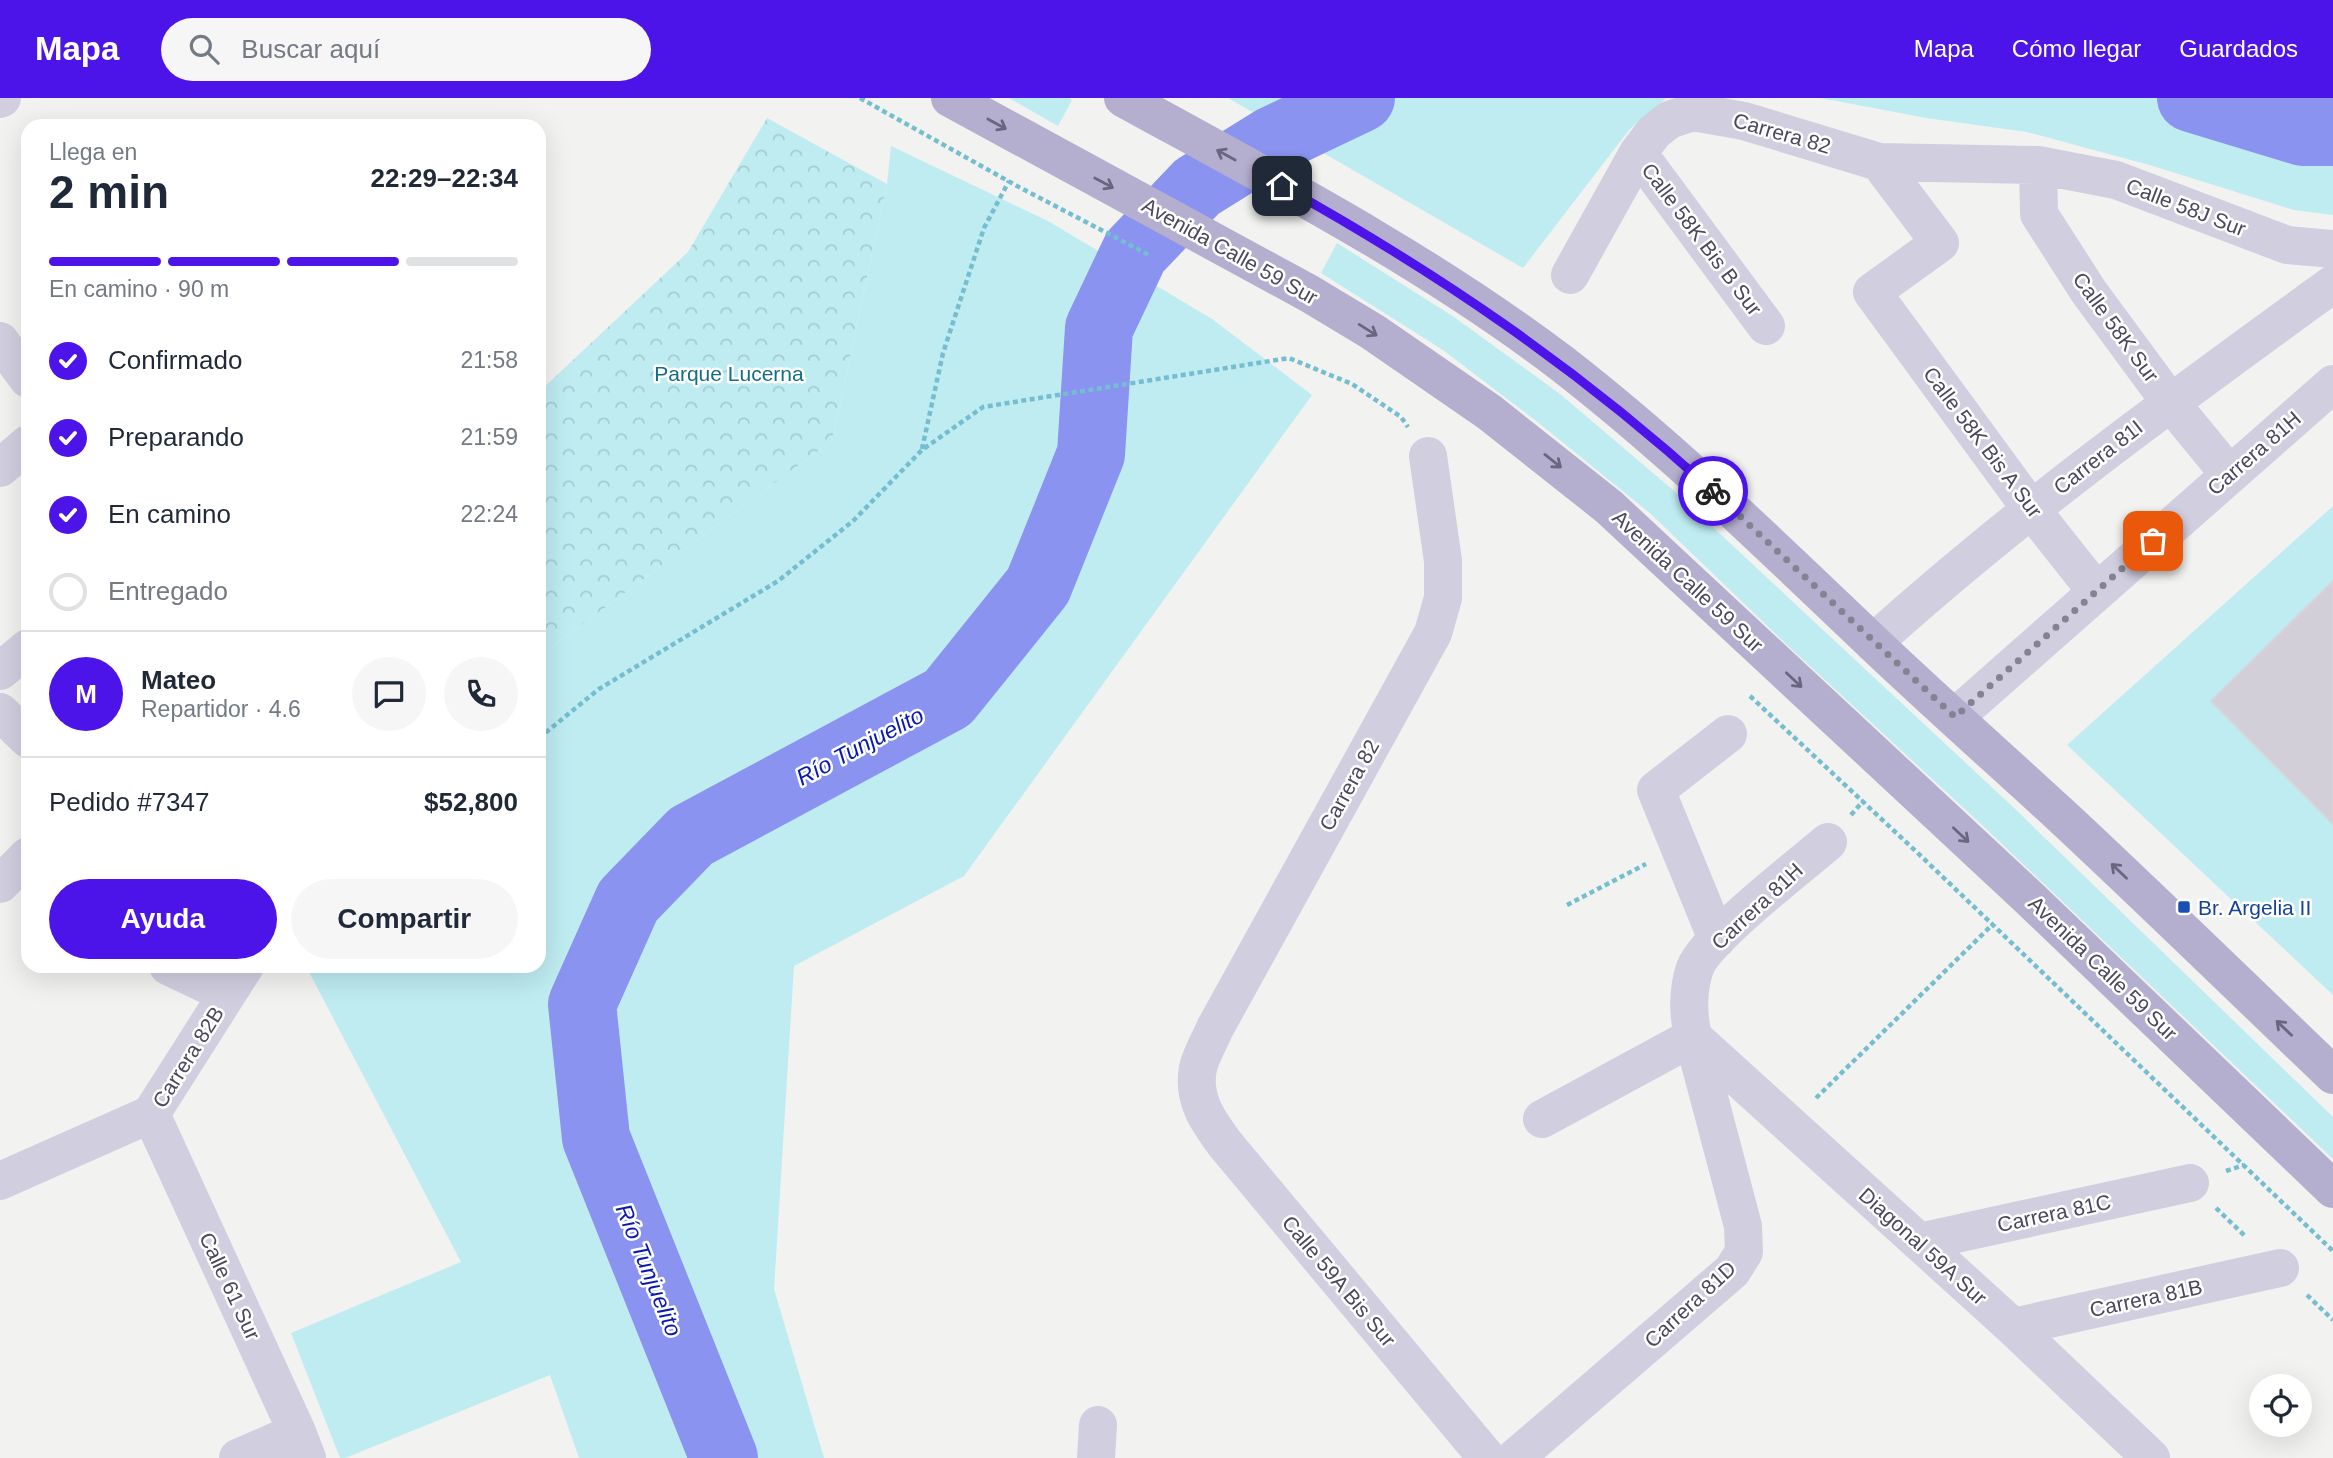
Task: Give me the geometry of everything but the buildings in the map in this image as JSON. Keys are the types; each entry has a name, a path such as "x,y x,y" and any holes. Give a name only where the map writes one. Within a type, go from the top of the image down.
{"main road":[{"name":"Avenida Calle 59 Sur","path":"950,98 1310,294 1425,366 1548,457 1609,507 2026,895 2333,1189"},
{"path":"1123,98 1350,223 1489,312 1557,360 1627,415 1734,510 2333,1076"}],"street":[{"name":"Carrera 82","path":"1570,275 1638,153 1654,132 1669,120 1693,112 1744,121 1879,162 2038,165"},
{"name":"Calle 58K Bis B Sur","path":"1638,153 1766,326"},
{"name":"Calle 58K Bis A Sur","path":"1879,162 1940,243 1872,292 2031,509 2096,591"},
{"name":"Calle 58J Sur","path":"2038,165 2116,180 2287,245 2333,249"},
{"name":"Calle 58K Sur","path":"2038,165 2039,215 2089,292 2170,402 2229,474"},
{"name":"Carrera 81I","path":"1873,643 2031,509 2170,402 2333,284"},
{"path":"0,341 21,370"},
{"name":"Carrera 81H","path":"1955,717 2333,384"},
{"path":"0,468 21,450"},
{"name":"Carrera 82","path":"1198,1100 1198,1068 1215,1028 1433,633 1443,598 1443,561 1428,456"},
{"path":"0,671 21,654"},
{"path":"0,712 21,732"},
{"path":"1717,939 1656,790 1728,734"},
{"name":"Carrera 81H","path":"1691,1027 1689,996 1696,966 1717,939 1828,842"},
{"path":"0,884 21,863"},
{"path":"202,973 236,980"},
{"name":"Carrera 82B","path":"0,1181 151,1114 236,980"},
{"path":"1542,1119 1691,1027"},
{"name":"Diagonal 59A Sur","path":"1691,1027 1788,1126 2013,1327 2151,1458"},
{"name":"Carrera 81D","path":"1515,1458 1732,1271 1744,1252 1743,1226 1691,1027"},
{"name":"Calle 59A Bis Sur","path":"1198,1100 1206,1118 1225,1144 1487,1458"},
{"name":"Calle 61 Sur","path":"151,1114 302,1445"},
{"name":"Carrera 81C","path":"1919,1242 2190,1183"},
{"name":"Carrera 81B","path":"2013,1327 2280,1268"},
{"path":"238,1458 302,1445"}],"path":[{"path":"860,98 1017,186"},
{"path":"922,450 943,353 984,228 1009,181"},
{"path":"546,732 599,689 778,581 853,520 922,450 982,407 1289,359 1352,384 1401,416 1428,456"},
{"path":"1728,734 1758,704 1792,678"},
{"path":"1749,695 2333,1251"},
{"path":"1828,842 1863,801 1895,774"},
{"path":"1567,905 1678,848"},
{"path":"1788,1126 1992,925 2026,895"},
{"path":"2190,1183 2244,1165 2296,1153"}],"green space":[{"path":"1009,98 1069,98 1072,100 1058,126"},
{"path":"1228,98 1666,98 1629,130 1523,268"},
{"path":"1821,98 2333,98 2333,215 2294,210 2153,166 2027,132 1926,118"},
{"name":"Parque Lucerna","path":"767,118 887,184 832,441 546,651 546,385 688,252"},
{"path":"891,146 1048,221 1212,319 1312,395 964,876 794,966 774,1289 824,1458 579,1458 550,1375 340,1458 291,1333 461,1262 310,973 546,973 546,651 832,441 887,184"},
{"path":"1337,243 1454,317 1560,394 1673,490 2013,807 2333,1117 2333,1159 1651,514 1443,350 1321,273"},
{"path":"2333,506 2333,995 2067,745"}],"waterway":[{"name":"Río Tunjuelito","path":"724,1458 596,1138 582,1004 628,901 691,836 948,698 1038,586 1091,454 1099,328 1135,252 1197,187 1273,140 1361,98"},
{"name":"Río Tunjuelito","path":"2191,98 2303,132 2333,132"}],"way so far":[{"path":"1713,491 1955,717 2153,541"}],"place":[{"name":"Br. Argelia II","path":"2184,907"}],"route":[{"path":"1282,186 1350,223 1431,273 1557,360 1627,415 1713,491"}]}
